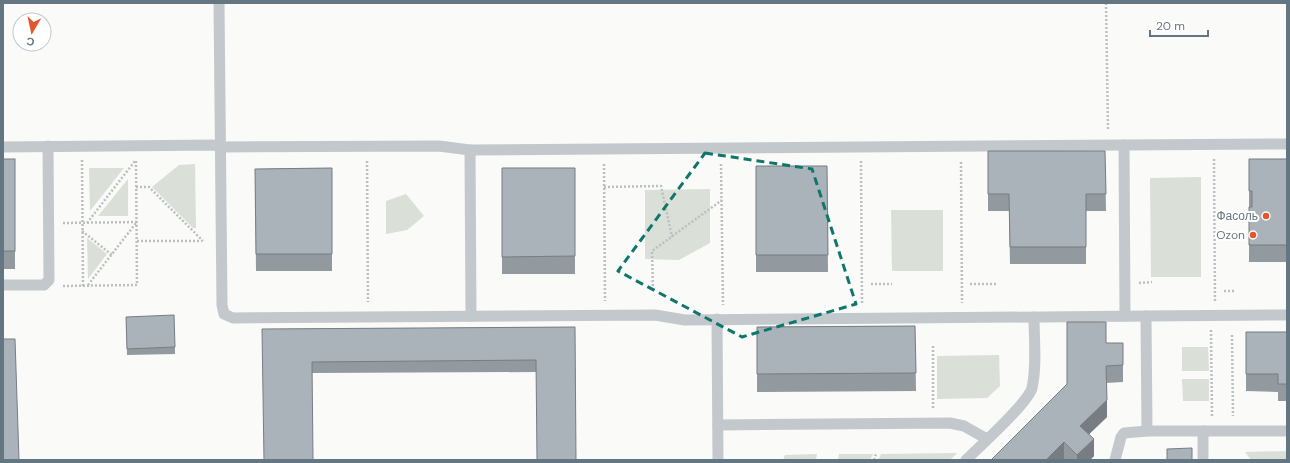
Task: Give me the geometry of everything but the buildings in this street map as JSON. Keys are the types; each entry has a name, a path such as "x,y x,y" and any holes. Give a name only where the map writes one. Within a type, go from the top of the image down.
{"lane":[{"path":"219,3 222,305 224,314 233,318 655,315 685,320 1287,315"},
{"path":"3,147 217,145 220,147 439,146 470,150 1287,144"},
{"path":"1124,145 1125,316"},
{"path":"3,285 44,285 48,280 48,146"},
{"path":"470,150 471,316"},
{"path":"1146,316 1147,432"},
{"path":"966,460 1023,404 1032,389 1034,374 1034,317"},
{"path":"718,460 720,319"},
{"path":"718,425 958,424 987,439"},
{"path":"1203,460 1207,431"},
{"path":"1115,460 1121,437 1124,433 1287,431"}],"path":[{"path":"1106,3 1108,145"},
{"path":"1214,144 1215,315"},
{"path":"82,146 83,286"},
{"path":"48,280 58,286 137,285 136,146"},
{"path":"366,146 368,317"},
{"path":"961,146 962,317"},
{"path":"861,147 862,318"},
{"path":"720,319 722,200 721,148"},
{"path":"604,149 605,315"},
{"path":"86,222 136,159"},
{"path":"604,187 661,186 672,237"},
{"path":"136,187 149,187 203,241"},
{"path":"653,290 652,251 722,200"},
{"path":"49,223 137,222"},
{"path":"87,286 137,222"},
{"path":"82,231 112,255"},
{"path":"137,241 221,241"},
{"path":"1133,283 1152,282"},
{"path":"871,284 892,284"},
{"path":"970,284 997,284"},
{"path":"1224,291 1236,291"},
{"path":"1207,431 1212,332"},
{"path":"1232,335 1233,431"},
{"path":"933,346 933,423"},
{"path":"874,460 876,454"}],"highlighted area":[{"path":"705,153 812,169 856,304 742,337 618,271"}],"shaded area":[{"path":"195,164 196,228 193,228 152,187 179,165"},
{"path":"89,168 124,168 90,211"},
{"path":"1201,177 1201,277 1151,277 1150,178"},
{"path":"128,179 128,216 98,216"},
{"path":"710,189 710,243 679,260 645,259 645,190"},
{"path":"406,194 424,216 407,230 386,234 386,201"},
{"path":"891,210 943,210 943,271 892,271"},
{"path":"87,238 107,254 88,279"},
{"path":"1182,347 1208,347 1209,371 1182,371"},
{"path":"999,355 1000,386 987,398 937,399 937,356"},
{"path":"1182,379 1209,379 1209,401 1183,401"},
{"path":"1287,451 1287,460 1251,460 1245,452"},
{"path":"957,453 950,460 878,460 881,454"},
{"path":"817,454 816,460 783,460 785,455"},
{"path":"839,454 873,454 870,460 838,460"}],"place":[{"name":"Фасоль","path":"1266,216"},
{"name":"Ozon","path":"1253,235"}]}
